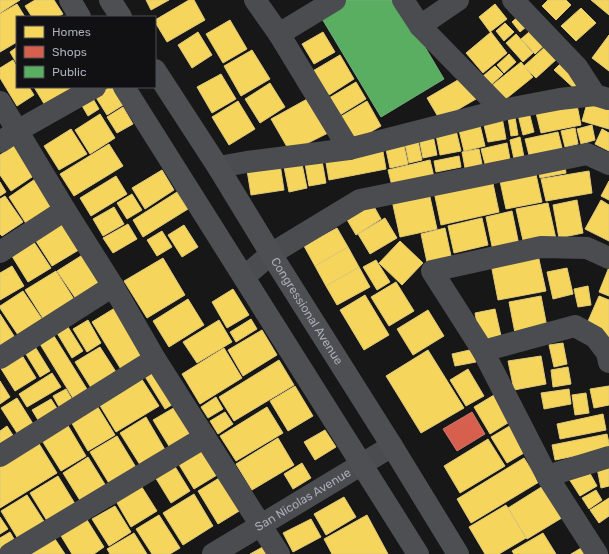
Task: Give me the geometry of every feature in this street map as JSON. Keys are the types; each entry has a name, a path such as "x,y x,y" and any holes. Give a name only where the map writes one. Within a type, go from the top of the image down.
{"main road":[{"path":"70,0 79,16"},
{"path":"110,0 120,16"},
{"name":"Congressional Avenue","path":"156,72 218,167 458,554"},
{"path":"125,88 418,554"}],"street":[{"path":"255,0 279,34 349,149"},
{"path":"279,34 335,0"},
{"path":"403,0 420,26 502,110"},
{"path":"420,26 458,0"},
{"path":"514,0 577,67 602,97"},
{"path":"9,137 93,88"},
{"path":"218,167 349,149 502,110 560,99 602,97"},
{"path":"0,102 9,137 65,210 113,286 156,359 279,554"},
{"path":"244,277 271,254 360,200 587,154 609,164"},
{"path":"0,252 65,210"},
{"path":"597,554 547,476 483,351 432,271 541,247 587,248 609,258"},
{"path":"0,358 113,286"},
{"path":"483,351 575,326 595,337 608,355"},
{"path":"0,456 156,359"},
{"path":"10,554 205,436"},
{"name":"San Nicolas Avenue","path":"213,554 392,446"},
{"path":"547,476 609,457"}],"building: Homes":[{"path":"0,0 20,0 0,13"},
{"path":"35,0 54,0 63,14 59,16 31,16 25,6"},
{"path":"146,0 169,0 151,10"},
{"path":"189,0 194,0 205,20 167,42 156,24 156,19"},
{"path":"548,0 566,0 571,5 556,20 542,6"},
{"path":"591,0 609,0 609,15"},
{"path":"17,4 24,16 16,16 16,43 0,52 0,14"},
{"path":"495,4 507,19 490,32 479,17"},
{"path":"581,8 596,23 576,41 561,26"},
{"path":"523,12 532,22 520,32 512,22"},
{"path":"230,20 247,49 223,63 206,34"},
{"path":"505,23 514,32 504,41 496,31"},
{"path":"536,26 549,41 535,54 521,39"},
{"path":"198,32 212,55 192,68 178,45"},
{"path":"323,32 335,52 314,64 302,44"},
{"path":"491,32 507,53 483,73 466,53"},
{"path":"516,34 533,53 523,62 506,43"},
{"path":"609,35 609,71 592,58"},
{"path":"546,46 558,58 536,78 524,66"},
{"path":"16,48 16,62 10,52"},
{"path":"252,50 270,79 241,96 224,66"},
{"path":"509,54 516,62 504,73 497,65"},
{"path":"340,55 354,79 326,97 311,72"},
{"path":"13,60 16,65 16,88 30,88 34,95 17,106 0,78 0,68"},
{"path":"564,60 586,82 577,91 554,70"},
{"path":"521,62 533,77 502,102 490,87"},
{"path":"495,66 503,74 491,85 483,76"},
{"path":"221,74 236,99 212,113 197,87"},
{"path":"463,77 476,99 440,120 427,98"},
{"path":"356,82 366,99 340,115 329,98"},
{"path":"270,83 285,107 260,123 245,99"},
{"path":"35,88 76,88 46,107"},
{"path":"108,88 113,88 123,105 107,115 95,96"},
{"path":"589,96 609,101 609,129 582,121"},
{"path":"92,97 99,109 88,116 81,104"},
{"path":"309,98 328,133 290,152 271,119"},
{"path":"576,100 581,125 541,133 535,109"},
{"path":"238,101 255,129 229,145 212,117"},
{"path":"367,101 381,126 355,141 340,117"},
{"path":"123,107 133,124 117,133 107,117"},
{"path":"529,112 534,132 523,135 518,115"},
{"path":"100,114 115,138 90,154 75,130"},
{"path":"502,117 506,139 488,142 483,121"},
{"path":"515,117 518,135 511,136 508,118"},
{"path":"479,121 485,146 464,151 458,126"},
{"path":"592,125 595,140 581,144 577,129"},
{"path":"455,126 461,151 440,155 435,130"},
{"path":"575,128 578,144 565,147 561,131"},
{"path":"71,129 87,154 59,170 44,146"},
{"path":"602,129 609,133 609,151 595,144"},
{"path":"558,132 562,148 529,155 525,139"},
{"path":"433,135 437,155 423,158 419,138"},
{"path":"417,136 422,160 409,163 404,139"},
{"path":"520,137 524,157 514,159 510,140"},
{"path":"403,141 408,164 390,168 385,145"},
{"path":"507,143 510,159 485,164 481,149"},
{"path":"109,144 123,166 74,196 60,174"},
{"path":"15,145 35,175 11,191 0,175 0,155"},
{"path":"382,146 386,169 329,180 325,157"},
{"path":"479,149 482,164 465,168 462,152"},
{"path":"321,155 326,183 309,186 304,158"},
{"path":"459,156 461,167 436,172 434,161"},
{"path":"301,159 307,188 289,192 283,162"},
{"path":"430,160 434,177 392,186 388,170"},
{"path":"564,160 566,173 540,178 537,164"},
{"path":"280,164 284,190 251,195 247,170"},
{"path":"534,165 542,202 506,209 498,172"},
{"path":"162,170 174,190 145,209 132,188"},
{"path":"589,171 592,193 546,201 541,179"},
{"path":"491,174 499,212 441,225 433,187"},
{"path":"116,176 127,194 91,216 80,198"},
{"path":"38,177 56,205 27,225 9,197"},
{"path":"609,181 609,200 601,196"},
{"path":"0,182 6,192 0,196"},
{"path":"428,188 437,229 400,237 391,196"},
{"path":"177,192 188,209 143,237 133,220"},
{"path":"132,194 142,210 127,219 117,203"},
{"path":"5,196 23,222 2,236 0,234 0,199"},
{"path":"577,200 583,233 559,238 553,205"},
{"path":"601,200 609,205 609,241 585,229"},
{"path":"372,203 381,219 356,235 346,218"},
{"path":"548,203 556,239 524,245 516,209"},
{"path":"114,207 124,224 103,236 93,219"},
{"path":"512,211 519,245 493,251 486,217"},
{"path":"385,218 397,238 370,254 358,234"},
{"path":"482,218 488,245 454,253 448,226"},
{"path":"64,220 82,248 52,266 34,238"},
{"path":"128,224 137,239 113,253 103,238"},
{"path":"184,225 198,247 182,257 168,235"},
{"path":"337,228 348,247 315,266 304,246"},
{"path":"445,228 451,256 427,262 421,234"},
{"path":"162,231 172,247 157,256 147,240"},
{"path":"32,239 51,268 28,282 10,253"},
{"path":"400,241 423,263 402,285 379,263"},
{"path":"348,247 359,267 326,286 315,266"},
{"path":"84,254 104,285 78,302 57,271"},
{"path":"538,255 546,291 498,300 491,264"},
{"path":"163,258 185,295 147,318 124,281"},
{"path":"376,260 390,282 377,290 363,267"},
{"path":"12,266 24,286 0,300 0,273"},
{"path":"359,267 370,287 337,305 326,286"},
{"path":"609,267 609,296 599,292"},
{"path":"567,268 573,294 553,299 547,272"},
{"path":"56,271 77,304 46,323 25,290"},
{"path":"396,282 414,311 389,326 371,297"},
{"path":"588,286 591,305 578,307 574,289"},
{"path":"233,289 249,315 227,328 212,302"},
{"path":"23,291 42,319 18,335 0,306"},
{"path":"365,295 389,335 364,350 340,310"},
{"path":"541,296 547,327 515,333 509,302"},
{"path":"599,296 609,300 609,339 585,328"},
{"path":"188,299 204,325 169,347 153,321"},
{"path":"118,306 149,355 122,371 92,322"},
{"path":"495,309 501,336 480,340 475,313"},
{"path":"428,310 444,336 413,355 397,329"},
{"path":"0,314 16,339 0,349"},
{"path":"251,319 257,329 236,342 230,332"},
{"path":"88,320 101,343 87,352 73,329"},
{"path":"219,320 232,342 197,363 183,342"},
{"path":"68,327 83,351 72,358 57,333"},
{"path":"262,330 277,355 243,376 228,350"},
{"path":"54,336 90,394 76,403 40,344"},
{"path":"563,343 567,364 554,367 549,345"},
{"path":"34,345 50,371 40,377 24,351"},
{"path":"100,347 118,375 93,391 75,362"},
{"path":"224,348 242,378 200,404 182,374"},
{"path":"474,349 476,362 455,366 452,354"},
{"path":"428,350 464,408 421,433 386,376"},
{"path":"20,352 36,378 15,391 0,367"},
{"path":"541,356 546,384 514,390 508,361"},
{"path":"279,360 294,385 234,421 219,397"},
{"path":"159,366 180,400 165,409 144,375"},
{"path":"568,367 571,384 553,387 551,370"},
{"path":"468,369 484,396 466,406 450,380"},
{"path":"52,373 61,387 27,407 19,394"},
{"path":"141,378 159,406 116,432 99,404"},
{"path":"0,381 10,397 0,404"},
{"path":"295,386 313,416 288,431 270,401"},
{"path":"609,386 609,405 594,408 590,389"},
{"path":"66,389 76,406 63,414 53,396"},
{"path":"569,389 571,404 544,409 541,393"},
{"path":"586,393 589,413 575,415 572,395"},
{"path":"494,395 511,421 490,434 474,407"},
{"path":"216,397 223,409 208,418 201,407"},
{"path":"17,398 35,427 19,436 1,408"},
{"path":"51,399 60,413 41,425 32,410"},
{"path":"182,403 201,434 172,451 153,420"},
{"path":"96,404 115,435 88,451 70,420"},
{"path":"267,407 283,433 236,461 220,436"},
{"path":"225,412 233,424 218,434 210,421"},
{"path":"603,414 606,430 560,439 557,424"},
{"path":"146,417 167,453 142,468 120,433"},
{"path":"67,424 86,456 61,471 41,439"},
{"path":"513,424 529,450 507,463 491,437"},
{"path":"7,426 16,440 0,450 0,431"},
{"path":"325,430 336,447 315,460 304,442"},
{"path":"607,434 609,449 555,460 552,445"},
{"path":"117,436 137,469 110,485 90,452"},
{"path":"278,438 294,465 252,490 236,464"},
{"path":"488,439 505,466 460,493 444,466"},
{"path":"203,441 222,472 194,489 175,458"},
{"path":"38,442 57,473 0,508 0,465"},
{"path":"88,457 106,486 81,502 63,473"},
{"path":"524,458 539,482 471,523 457,499"},
{"path":"171,460 190,491 171,503 152,472"},
{"path":"302,463 311,478 293,489 284,474"},
{"path":"609,465 609,486 601,488 597,468"},
{"path":"587,468 597,486 580,496 569,479"},
{"path":"224,475 244,508 218,524 198,491"},
{"path":"58,476 77,507 49,524 30,493"},
{"path":"138,481 157,511 131,527 113,496"},
{"path":"551,481 570,513 527,539 508,508"},
{"path":"596,490 602,500 589,509 582,498"},
{"path":"194,494 213,526 183,545 163,513"},
{"path":"27,495 47,526 20,542 1,511"},
{"path":"344,497 356,517 326,535 314,514"},
{"path":"609,498 609,516 599,523 590,510"},
{"path":"506,505 526,538 499,554 485,554 469,527"},
{"path":"115,506 131,532 109,546 92,519"},
{"path":"84,515 104,547 94,554 72,554 58,531"},
{"path":"159,515 180,548 170,554 152,554 136,529"},
{"path":"367,515 388,554 332,554 324,539"},
{"path":"0,517 8,529 0,534"},
{"path":"311,519 321,537 293,552 283,533"},
{"path":"10,532 18,546 0,554 0,538"},
{"path":"134,533 147,554 110,554 107,549"},
{"path":"543,533 556,554 514,554 512,551"},
{"path":"53,536 65,554 25,554"},
{"path":"270,543 276,554 250,554"},
{"path":"588,544 594,554 571,554"}],"building: Shops":[{"path":"472,412 485,434 457,451 443,429"}],"building: Public":[{"path":"338,0 397,0 444,79 381,117 318,12"}]}
